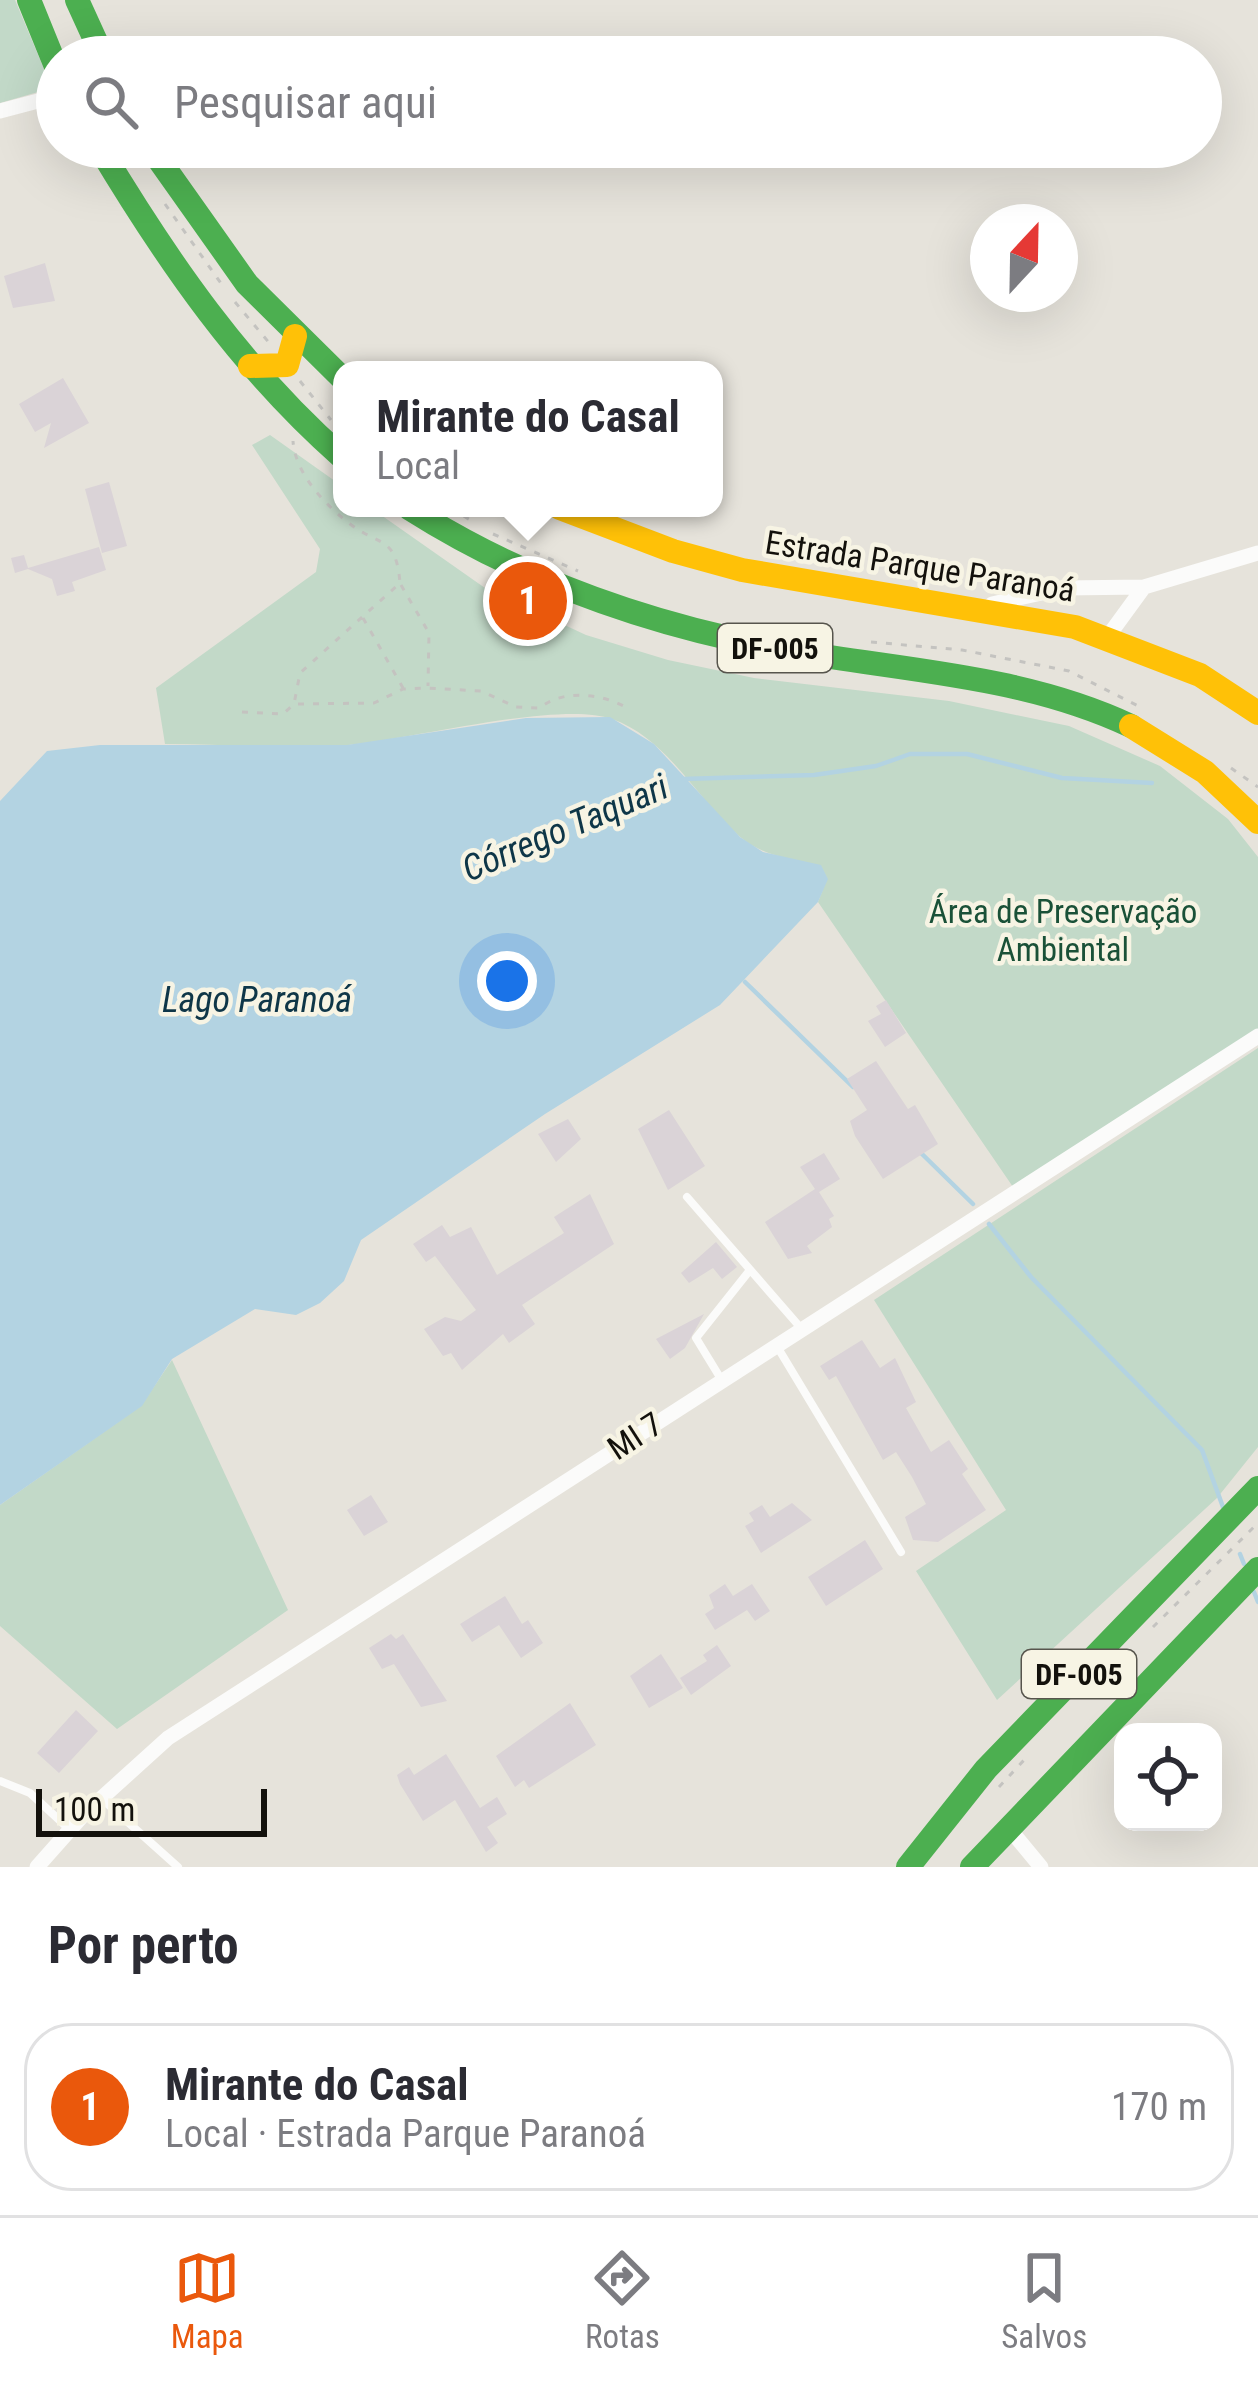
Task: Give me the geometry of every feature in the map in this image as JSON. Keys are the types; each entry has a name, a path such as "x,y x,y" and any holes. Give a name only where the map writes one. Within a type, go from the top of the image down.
{"main road":[{"path":"29,0 44,36"},
{"path":"77,0 93,36"},
{"path":"112,168 174,267 250,366 300,422 333,450"},
{"path":"165,168 247,284 333,370"},
{"path":"250,366 287,365 295,336"},
{"name":"DF-005","path":"424,517 490,556 591,602 797,652 1019,685 1159,727 1225,776 1258,822"},
{"name":"Estrada Parque Paranoá","path":"583,517 665,549 745,571 988,606 1109,634 1231,692 1258,713"},
{"name":"DF-005","path":"908,1867 986,1769 1258,1488"},
{"name":"DF-005","path":"972,1867 1258,1569"}],"street":[{"path":"0,111 36,102"},
{"path":"988,606 1064,588 1144,587 1258,553"},
{"path":"1109,634 1144,587"},
{"name":"MI 7","path":"37,1867 101,1798 167,1738 1258,1036"},
{"path":"1008,1827 1041,1867"}],"lane":[{"path":"688,1197 801,1329"},
{"path":"722,1380 696,1337 750,1270"},
{"path":"777,1345 902,1552"},
{"path":"0,1781 29,1793 70,1830"},
{"path":"101,1798 178,1867"}],"path":[{"path":"300,422 293,447 300,472 333,507"},
{"path":"342,517 351,526 383,539 398,560 400,583 429,633 427,688"},
{"path":"464,517 592,578"},
{"path":"242,712 283,714 294,704 301,673 400,583"},
{"path":"362,617 403,689"},
{"path":"872,642 962,650 1069,671 1159,727"},
{"path":"294,704 374,703 403,689 427,688 481,691 516,707 599,694 629,709"},
{"path":"1225,776 1258,788"},
{"path":"1150,1630 1258,1523"},
{"path":"990,1796 1038,1745"}],"green space":[{"path":"0,0 15,0 36,50 36,93 0,103"},
{"name":"Área de Preservação Ambiental","path":"270,435 333,480 333,517 384,517 485,588 586,635 668,660 754,678 949,701 1069,726 1160,766 1228,819 1258,857 1258,1035 1013,1187 818,902 827,879 749,844 665,755 632,728 588,714 558,714 348,745 165,744 156,688 316,572 320,549 252,445"},
{"path":"1258,1048 1258,1447 1217,1498 997,1700 916,1571 1006,1510 874,1300"},
{"path":"172,1360 288,1610 117,1729 0,1626 0,1505 141,1406"}],"water":[{"name":"Lago Paranoá","path":"610,717 654,744 740,837 763,852 821,865 828,879 818,902 720,1005 545,1114 361,1240 344,1281 320,1303 296,1315 255,1309 172,1359 142,1406 0,1505 0,801 47,751 100,745 347,745 526,718"}],"building":[{"path":"45,263 55,301 13,308 4,276"},
{"path":"63,378 89,423 44,448 51,423 35,432 19,404"},
{"path":"109,482 127,546 102,553 85,489"},
{"path":"99,547 106,570 72,582 75,591 57,596 52,579 28,569 15,573 11,558 24,555 28,568"},
{"path":"886,1000 906,1033 885,1047 868,1021 881,1014 876,1006"},
{"path":"876,1061 908,1109 915,1105 938,1144 883,1179 855,1136 850,1121 867,1110 847,1079"},
{"path":"669,1110 705,1166 668,1190 638,1129"},
{"path":"568,1119 581,1139 556,1162 538,1134"},
{"path":"824,1153 840,1179 819,1192 834,1216 829,1219 832,1227 807,1246 812,1253 788,1259 765,1222 815,1189 800,1167"},
{"path":"590,1194 614,1244 522,1305 535,1324 509,1343 503,1334 462,1370 451,1353 443,1356 424,1329 445,1317 461,1321 476,1310 435,1256 426,1262 413,1244 442,1225 450,1237 471,1227 497,1275 564,1233 554,1217"},
{"path":"716,1242 737,1267 722,1279 713,1268 689,1283 681,1273"},
{"path":"704,1314 685,1348 670,1359 656,1339"},
{"path":"862,1340 880,1368 895,1358 916,1402 906,1408 931,1452 949,1440 968,1469 962,1474 986,1510 938,1542 913,1540 905,1517 926,1504 912,1477 896,1452 883,1460 836,1376 829,1380 820,1366"},
{"path":"371,1495 388,1522 364,1536 347,1510"},
{"path":"792,1503 812,1520 761,1553 745,1526 754,1521 749,1513 762,1505 770,1517"},
{"path":"865,1540 883,1569 826,1606 808,1577"},
{"path":"725,1584 733,1596 752,1584 770,1611 755,1621 747,1610 715,1630 705,1614 714,1608 709,1595"},
{"path":"505,1596 522,1624 528,1620 543,1643 521,1658 499,1625 472,1642 460,1624"},
{"path":"391,1634 396,1639 403,1634 447,1701 421,1707 394,1664 382,1669 369,1648"},
{"path":"717,1645 731,1666 691,1695 680,1678 707,1661 703,1655"},
{"path":"661,1654 683,1688 649,1708 630,1676"},
{"path":"570,1703 596,1745 529,1788 524,1780 515,1787 496,1756"},
{"path":"76,1710 98,1731 59,1773 37,1753"},
{"path":"446,1754 480,1808 497,1797 507,1814 487,1827 498,1843 486,1852 455,1800 423,1821 400,1784 397,1775 409,1767 414,1775"}],"waterway":[{"name":"Córrego Taquari","path":"683,779 814,775 876,766 910,754 967,754 1062,778 1152,783"},
{"path":"745,982 853,1087"},
{"path":"921,1153 973,1204"},
{"path":"989,1224 1031,1277 1202,1450 1223,1507"},
{"path":"1240,1554 1244,1564"},
{"path":"1254,1592 1258,1602"}],"traffic: fast":[{"path":"29,0 44,36"},
{"path":"77,0 93,36"},
{"path":"112,168 208,312 271,387 333,449"},
{"path":"165,168 247,284 333,369"},
{"path":"424,517 499,559 642,615 793,651 1008,686 1091,709 1131,726"},
{"path":"908,1867 986,1769 1258,1488"},
{"path":"972,1867 1258,1569"}],"traffic: slow":[{"path":"250,366 287,365 295,336"},
{"path":"584,517 673,551 742,570 1075,627 1200,675 1258,713"},
{"path":"1131,726 1205,772 1258,822"}],"place":[{"name":"Mirante do Casal","path":"528,601"}]}
